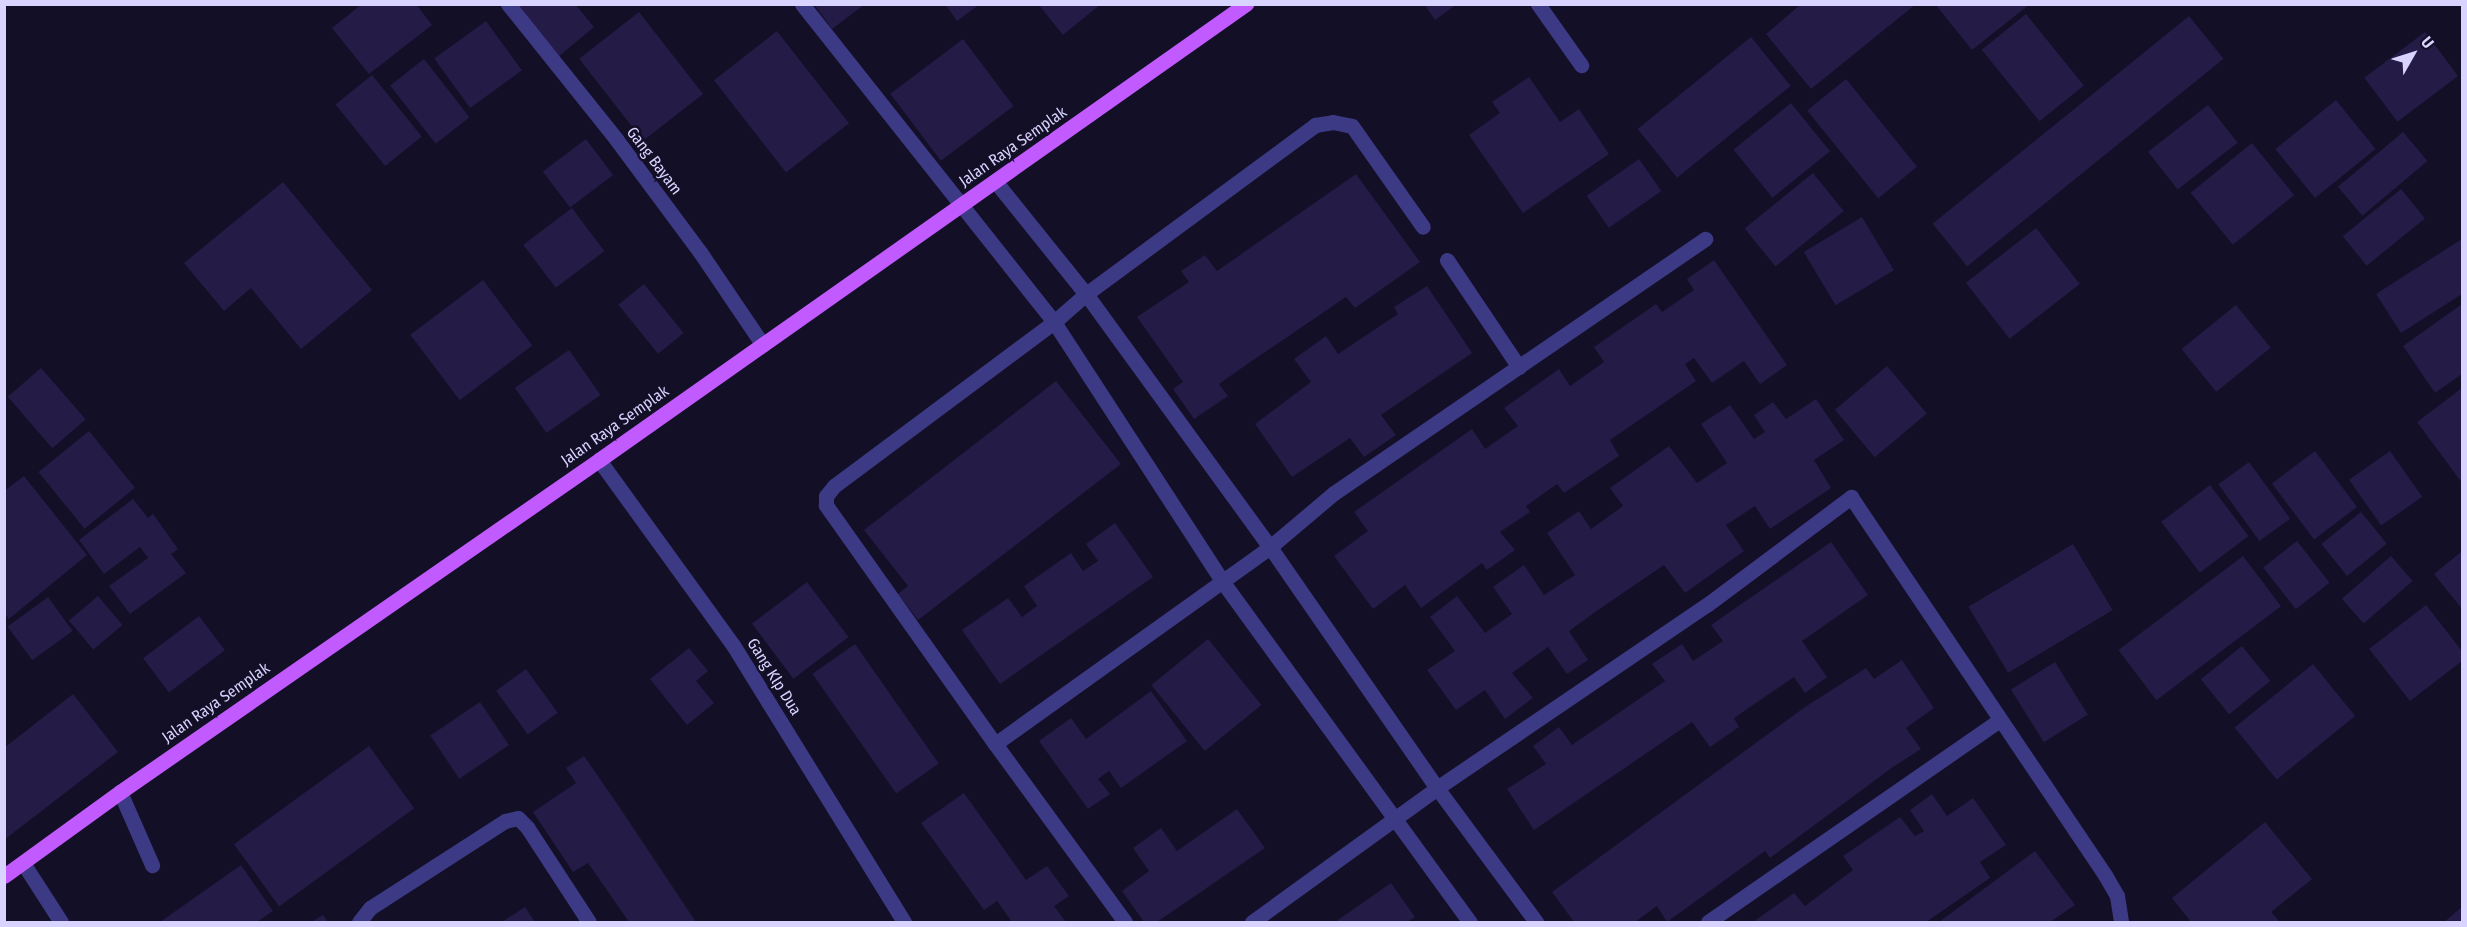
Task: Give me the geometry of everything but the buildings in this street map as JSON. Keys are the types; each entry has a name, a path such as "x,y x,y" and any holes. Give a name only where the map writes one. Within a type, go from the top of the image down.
{"main road":[{"name":"Jalan Raya Semplak","path":"4,876 122,798 1246,4"}],"street":[{"name":"Gang Bayam","path":"508,4 616,139 700,252 763,345"},
{"path":"802,4 1054,322 1222,581 1470,922"},
{"path":"1538,4 1581,65"},
{"path":"1125,922 826,505 826,496 834,486 1054,322 1086,294 1315,124 1333,122 1353,126 1423,227"},
{"path":"995,181 1086,294 1270,547 1437,788 1536,922"},
{"path":"996,744 1270,547 1334,493 1705,239"},
{"path":"1447,260 1519,367"},
{"name":"Gang Klp Dua","path":"599,460 733,645 904,922"},
{"path":"1252,922 1437,788 1708,604 1851,497 2105,875 2117,896 2121,922"},
{"path":"1708,922 2000,720"},
{"path":"122,798 152,865"},
{"path":"359,922 370,908 505,821 518,818 527,827 589,922"},
{"path":"23,863 61,922"}]}
